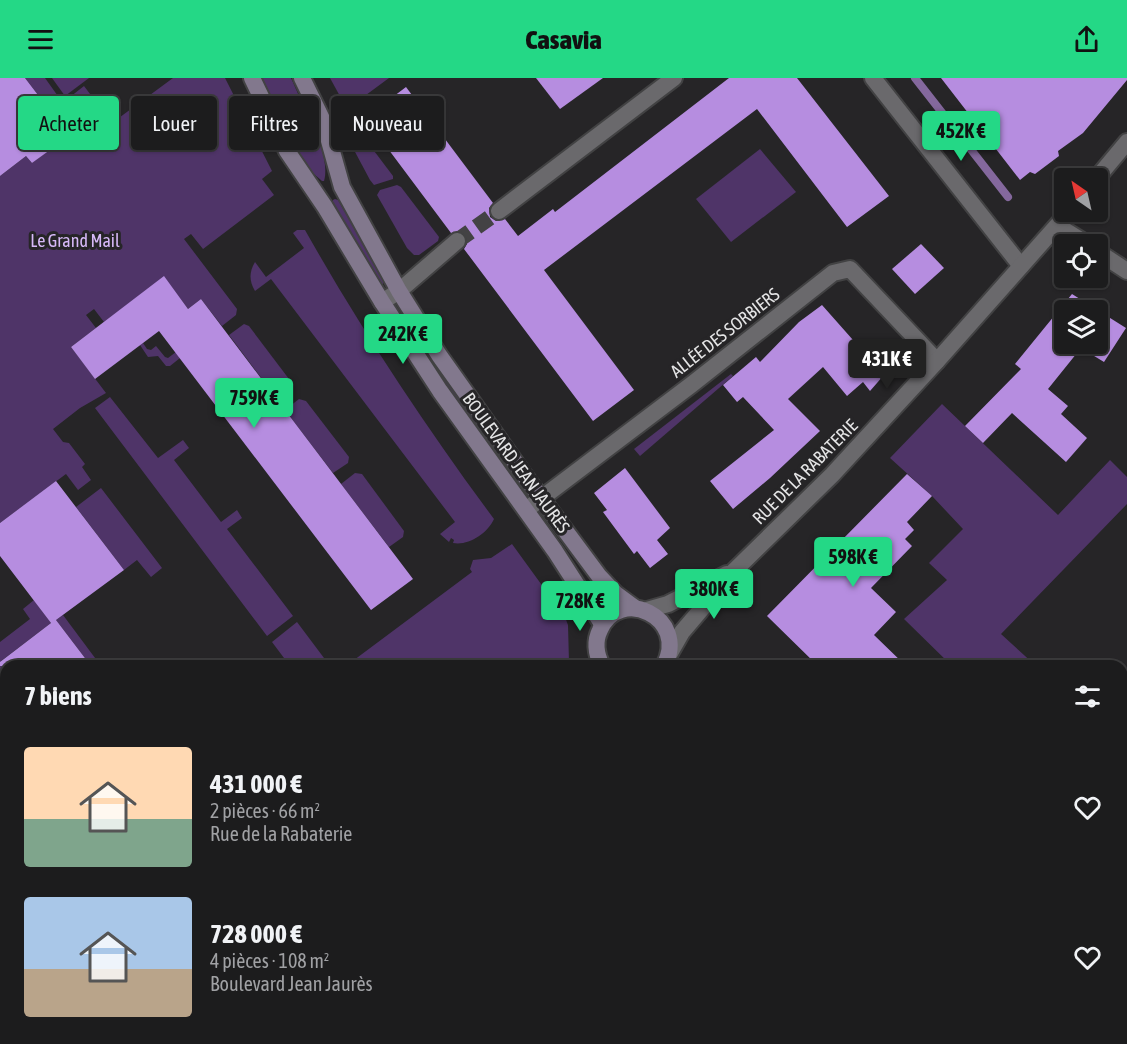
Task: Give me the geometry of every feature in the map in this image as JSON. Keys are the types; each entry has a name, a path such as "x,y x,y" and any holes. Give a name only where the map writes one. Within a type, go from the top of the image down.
{"main road":[{"name":"BOULEVARD JEAN JAURÈS","path":"252,78 287,151 325,207 382,302 440,391 555,551 602,624"},
{"name":"BOULEVARD JEAN JAURÈS","path":"302,78 324,123 342,187 399,291 439,355 599,576 616,594 658,618 666,628 670,640 667,660"},
{"path":"600,660 596,650 597,636 602,624 617,612 641,609"}],"street":[{"path":"499,211 674,78"},
{"path":"873,78 1021,266"},
{"path":"1105,168 1127,142"},
{"name":"RUE DE LA RABATERIE","path":"668,660 689,623 734,571 832,475 1061,222"},
{"path":"1058,226 1070,234"},
{"path":"382,302 399,291 458,241"},
{"path":"1108,259 1127,271"},
{"name":"ALLÉE DES SORBIERS","path":"526,510 833,273 850,269 937,361"},
{"name":"RUE DE LA RABATERIE","path":"641,609 668,604 734,571"},
{"path":"592,660 596,650"}],"green space":[{"path":"25,78 45,78 58,96 39,96"},
{"path":"52,78 89,78 65,96"},
{"name":"Le Grand Mail","path":"173,78 225,78 234,96 229,96 229,150 261,150 272,171 262,179 274,195 203,249 191,234 184,239 237,309 236,315 222,326 201,299 188,309 164,277 104,322 94,309 86,315 96,328 71,347 106,393 80,408 53,429 63,442 69,443 85,464 82,467 91,480 78,490 66,474 0,523 0,176 26,156 32,163 49,150 119,150 119,118 131,109 131,150 217,150 217,96 149,96"},
{"path":"261,78 291,78 299,96 269,96"},
{"path":"330,78 389,78 365,96 340,96"},
{"name":"Le Grand Mail","path":"84,86 92,96 71,96"},
{"path":"319,142 325,164 324,181 299,161 296,153 300,150 319,150"},
{"path":"760,149 796,192 731,242 696,199"},
{"path":"354,150 373,150 393,176 393,179 374,185"},
{"path":"397,185 401,187 439,237 438,241 419,255 414,255 407,248 377,195 380,190"},
{"path":"335,199 338,200 384,280 383,284 378,284 333,204"},
{"path":"297,230 305,230 395,378 494,519 487,530 471,541 453,543 454,540 451,538 449,542 440,534 455,522 271,279 255,291 250,276 255,262 266,277 304,248 293,233"},
{"path":"402,313 518,481 495,452 493,453 515,483 512,482 460,412 399,318 399,314"},
{"path":"244,324 249,326 292,383 292,389 277,399 229,335"},
{"path":"143,343 147,349 151,350 156,346 165,357 168,358 176,352 180,358 170,366 166,366 158,356 148,357 140,345"},
{"path":"731,374 733,376 640,456 634,449"},
{"path":"110,397 158,458 183,440 189,448 174,460 221,522 237,510 242,518 227,529 293,616 267,636 95,408"},
{"path":"299,399 306,401 349,457 348,463 333,473 285,410"},
{"path":"942,404 1058,515 1110,460 1127,477 1127,504 1001,634 1029,660 946,660 904,619 947,580 929,563 963,529 932,496 890,458"},
{"path":"355,473 362,474 404,531 403,537 389,547 341,484"},
{"path":"101,488 162,568 151,577 137,560 124,570 76,507"},
{"path":"512,544 565,617 568,625 569,660 354,660 472,572 470,569 473,560 491,558"},
{"path":"34,600 51,623 0,660 0,642 30,619 23,609"},
{"path":"63,615 97,660 86,660 56,620"},
{"path":"297,622 326,660 286,660 272,642"}],"building":[{"path":"0,78 25,78 39,96 18,96 18,150 50,150 32,163 26,156 0,176"},
{"path":"536,78 603,78 560,109"},
{"path":"729,78 797,78 889,196 847,227 757,109 544,270 634,390 593,421 464,249 467,244 465,235 460,231 451,233 389,150 444,150 444,138 493,203 489,208 490,217 496,221 505,219 518,236 553,209 555,212"},
{"path":"941,78 1127,78 1127,80 1083,133 1058,151 1059,156 1035,174 1030,172 1020,180"},
{"path":"406,87 413,96 394,96"},
{"path":"921,244 944,268 915,294 892,269"},
{"path":"164,276 188,309 201,299 413,579 371,610 159,331 95,379 71,347"},
{"path":"1072,294 1081,300 1067,300"},
{"path":"822,305 884,375 870,391 863,382 847,396 823,367 788,399 820,431 733,509 710,481 774,430 743,397 737,402 723,385 756,357 760,362 799,322"},
{"path":"1054,316 1054,354 1076,354 1048,389 1068,406 1061,414 1087,438 1066,462 1012,413 983,443 965,426 1021,369 1015,364"},
{"path":"1108,316 1126,328 1104,362 1091,354 1108,354"},
{"path":"625,468 670,528 657,540 668,554 650,568 637,551 634,554 603,512 607,510 594,493"},
{"path":"907,474 932,496 907,522 914,530 905,539 912,546 871,588 896,612 874,635 900,660 812,660 767,616"},
{"path":"56,481 124,570 56,620 86,660 3,660 51,623 0,556 0,523"}],"waterway":[{"path":"915,78 1008,197"}],"tunnel":[{"path":"457,241 499,211"}]}
